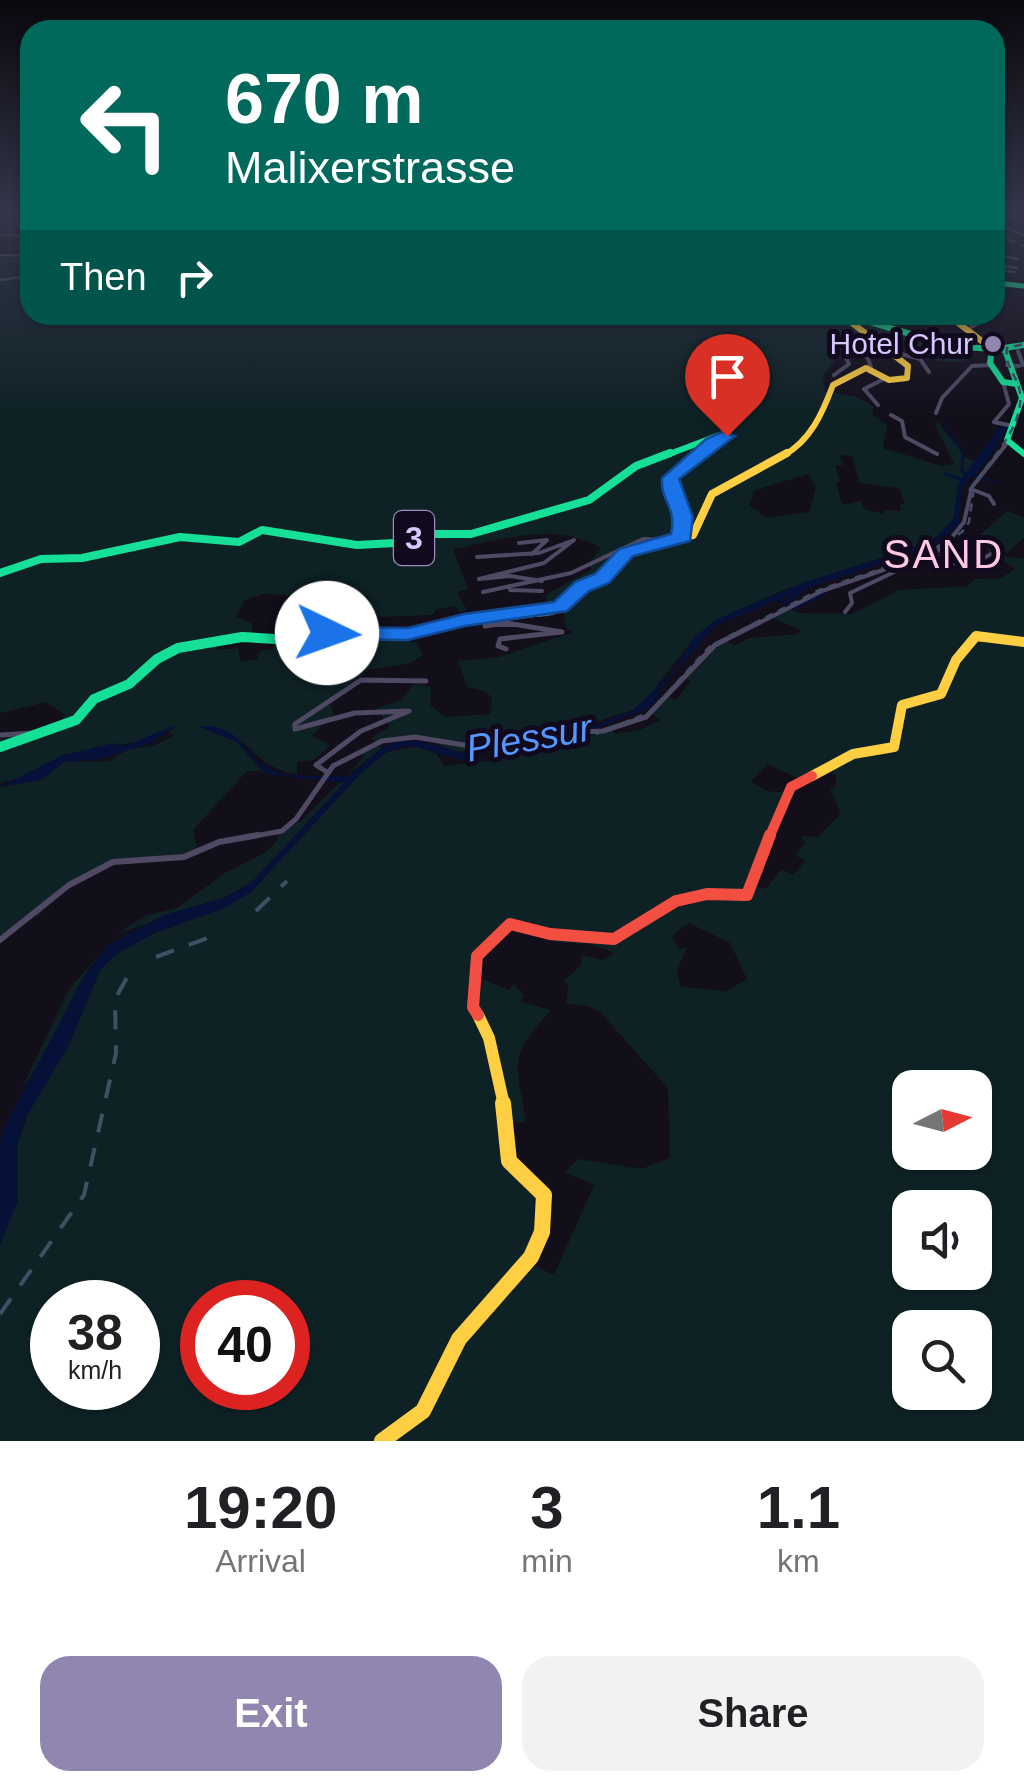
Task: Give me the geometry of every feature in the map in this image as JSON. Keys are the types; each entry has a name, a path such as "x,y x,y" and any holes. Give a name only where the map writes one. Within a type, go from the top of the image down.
{"main road":[{"path":"0,747 76,720 96,698 129,684 157,658 182,647 245,637 304,641 337,631 364,636 408,634 464,620 556,608 572,600 582,586 602,578 626,552 692,535 712,494 742,474 774,464 798,446 820,420 833,385 871,368 884,379 905,380 909,367 886,354 878,342 855,325"},
{"path":"858,325 864,331"},
{"path":"881,325 953,347 1005,349"},
{"path":"971,325 1005,349 1020,366 1013,384"},
{"path":"1005,349 991,365 1013,384 1022,410 1011,426 1008,442 1023,453"},
{"name":"3","path":"0,573 41,559 82,558 180,537 239,542 262,530 352,545 390,544 431,534 468,535 589,500 636,466 724,432 727,436 711,443 671,478 670,486 684,517 680,534 683,537"},
{"path":"382,1441 423,1412 455,1346 531,1257 542,1232 544,1195 509,1161 510,1116 495,1072 493,1038 473,1007 475,962 480,950 508,924 550,934 614,939 657,908 703,890 747,895 756,855 776,828 788,790 850,756 881,752 897,741 894,721 900,708 908,700 941,694 956,660 976,636 1024,642"}],"street":[{"path":"878,342 920,359 929,372"},
{"path":"834,374 850,363 841,346 867,357 871,368"},
{"path":"936,413 946,391 969,375 972,366 991,365"},
{"path":"878,406 864,389 884,379"},
{"path":"1011,426 996,423 994,418 1009,404 1013,384"},
{"path":"891,414 902,422 907,439 937,454"},
{"path":"0,940 61,892 113,862 180,858 219,842 284,830 338,762 392,739 464,745 506,735 598,732 650,715 701,656 724,641 822,591 922,556 950,540 964,522 971,489 1008,442"},
{"path":"971,489 988,495 994,504"},
{"path":"510,590 589,567 625,546 656,537 663,540"},
{"path":"519,543 548,540 532,554"},
{"path":"478,557 532,554 575,540 549,562 506,568 479,580 512,576 542,581"},
{"path":"845,612 852,603 850,593 861,585 936,555 953,544 950,540"},
{"path":"936,555 965,568 991,554"},
{"path":"483,592 542,591"},
{"path":"506,649 497,645 500,639 562,632 486,625 553,613 556,608"},
{"path":"327,773 316,765 360,731 408,710 356,713 304,730 296,730 294,724 360,680 426,681"},
{"path":"0,735 21,731 36,735"}],"green space":[{"path":"0,280 20,280 20,325 852,325 870,339 825,342 834,362 823,376 825,391 857,397 874,407 872,414 887,425 883,448 942,466 954,464 934,423 939,423 965,457 977,462 958,484 954,517 940,535 911,550 786,589 716,620 694,638 640,708 569,730 506,734 476,743 476,749 457,752 422,738 378,744 382,748 346,776 364,756 359,752 376,742 371,738 390,727 376,708 401,700 414,684 431,687 430,705 445,717 490,714 492,699 487,692 467,687 458,661 499,657 574,632 566,628 563,609 548,605 545,595 591,570 589,563 601,548 564,535 546,534 453,549 468,589 457,592 467,610 460,612 455,606 436,609 433,615 377,617 377,634 417,643 423,655 411,663 368,670 330,705 334,714 312,735 330,746 314,760 297,762 297,774 281,770 228,732 197,726 237,742 262,771 247,771 193,830 198,852 124,860 73,883 38,916 31,914 0,940 0,787 41,780 64,762 110,761 126,750 155,745 174,736 168,732 183,724 145,740 63,755 30,775 0,783 0,735 44,731 65,715 47,702 0,713","holes":["839,455 852,456 860,483 899,488 905,504 900,504 901,511 884,510 884,514 864,509 861,501 842,505 835,465 844,465","808,474 816,487 809,512 766,518 749,505 755,490","263,594 300,596 297,610 307,609 310,620 333,618 350,642 352,653 323,657 320,651 302,653 301,646 274,641 273,649 260,651 258,659 241,662 238,648 217,650 216,641 251,637 253,624 235,617 245,600"]},
{"path":"860,325 899,327 958,348 961,357 970,356 965,362 938,361 915,348 918,344 913,341 878,338"},
{"path":"1007,511 1024,517 1024,538 1007,553 991,549 1006,557 1024,558 1024,1441 0,1441 0,1245 18,1200 17,1146 30,1108 68,1047 100,970 115,955 150,935 224,908 252,891 361,773 387,752 418,746 437,754 444,766 491,761 495,756 485,751 505,745 538,746 509,750 577,749 588,742 576,741 611,728 615,734 642,729 661,720 652,714 667,697 676,700 691,681 683,677 701,656 725,640 734,646 749,638 798,634 801,630 769,617 788,608 799,613 852,614 899,590 968,586 974,579 1001,578 1015,569 987,550 990,547 973,541","holes":["767,764 802,780 825,768 836,775 835,787 830,789 841,814 818,837 801,836 805,843 795,855 805,861 793,875 781,869 766,889 753,885 761,848 786,793 767,791 751,782","689,923 730,943 747,979 727,991 681,987 677,971 687,947 678,949 672,936","512,924 549,934 556,942 591,944 614,953 603,960 581,955 581,965 564,981 568,985 566,1004 588,1006 601,1013 668,1088 670,1158 641,1169 578,1159 565,1172 594,1185 554,1275 527,1262 539,1228 541,1203 531,1181 508,1153 511,1122 526,1122 518,1072 521,1051 551,1010 521,1002 524,995 514,984 509,990 475,976 483,947"]},
{"path":"341,781 345,782 251,883 219,900 119,933 144,916 177,908 225,873 266,852 278,839 277,833 301,821"},
{"path":"108,945 83,979 22,1088 69,989"}],"water":[{"path":"1001,425 1009,426 985,464 962,486 959,523 939,543 933,541 953,519 959,482"},
{"name":"Plessur","path":"931,542 937,545 802,590 715,626 657,693 660,695 649,708 596,728 574,743 498,744 477,757 462,760 409,745 387,752 361,773 252,891 225,908 156,932 115,955 100,970 68,1047 25,1119 17,1146 18,1200 0,1245 0,1143 5,1126 85,975 108,945 164,915 226,897 251,883 345,783 267,774 237,742 197,726 233,735 270,769 309,776 350,776 382,748 399,741 422,742 463,753 502,739 566,736 632,711 677,668 691,641 716,620 802,583"},
{"path":"178,724 149,744 98,759 64,762 41,780 0,787 63,755 114,743 124,746"}],"waterway":[{"path":"946,421 950,436 963,450 962,472 995,482"},
{"path":"945,474 963,480"},
{"path":"787,602 806,585"},
{"path":"794,608 826,593"},
{"path":"776,598 788,605"}],"railway":[{"path":"975,483 1016,420 1020,393 1007,361 1007,348 1024,344"},
{"path":"596,734 650,712 710,646 819,590 925,554 962,532 969,522 975,483"},
{"path":"969,491 975,483"},
{"path":"508,748 577,743"},
{"path":"256,911 287,881"},
{"path":"156,957 216,935"},
{"path":"0,1314 84,1195 116,1053 115,999 128,976"}],"traffic: fast":[{"path":"1005,284 1024,286"},
{"path":"886,325 951,346 1006,350 993,347"},
{"path":"1004,348 1024,345"},
{"path":"992,348 990,363 1003,382 1017,384"},
{"path":"1005,350 1022,398 1007,440 1024,454"},
{"path":"0,573 41,559 82,558 180,537 239,542 262,530 357,545 395,543 429,534 471,534 589,500 636,466 725,433 727,436 711,443 671,478 683,518 683,537"},
{"path":"0,747 76,720 94,699 129,684 157,659 178,648 242,637 308,641 337,631 364,636 412,634 464,620 549,611 572,600 584,585 602,578 628,551 683,537"}],"traffic: slow":[{"path":"683,537 693,535 712,494 797,448 820,420 833,385 866,368 889,380 907,378 908,366 855,325"},
{"path":"961,325 987,345"},
{"path":"812,776 853,754 894,747 902,705 941,694 956,660 976,636 1024,642"},
{"path":"382,1441 423,1411 459,1339 531,1257 542,1232 544,1195 509,1161 504,1108 489,1038 478,1015"}],"traffic: jam":[{"path":"478,1015 473,1007 477,956 510,924 550,934 614,939 676,901 707,894 747,895 791,787 812,776"}],"place":[{"name":"Hotel Chur","path":"993,344"}],"district":[{"name":"SAND","path":"944,554"}],"route":[{"path":"327,633 408,634 464,620 560,607 574,598 582,586 602,578 626,552 644,544 683,537 680,534 684,517 670,486 671,478 711,443 727,436"}]}
